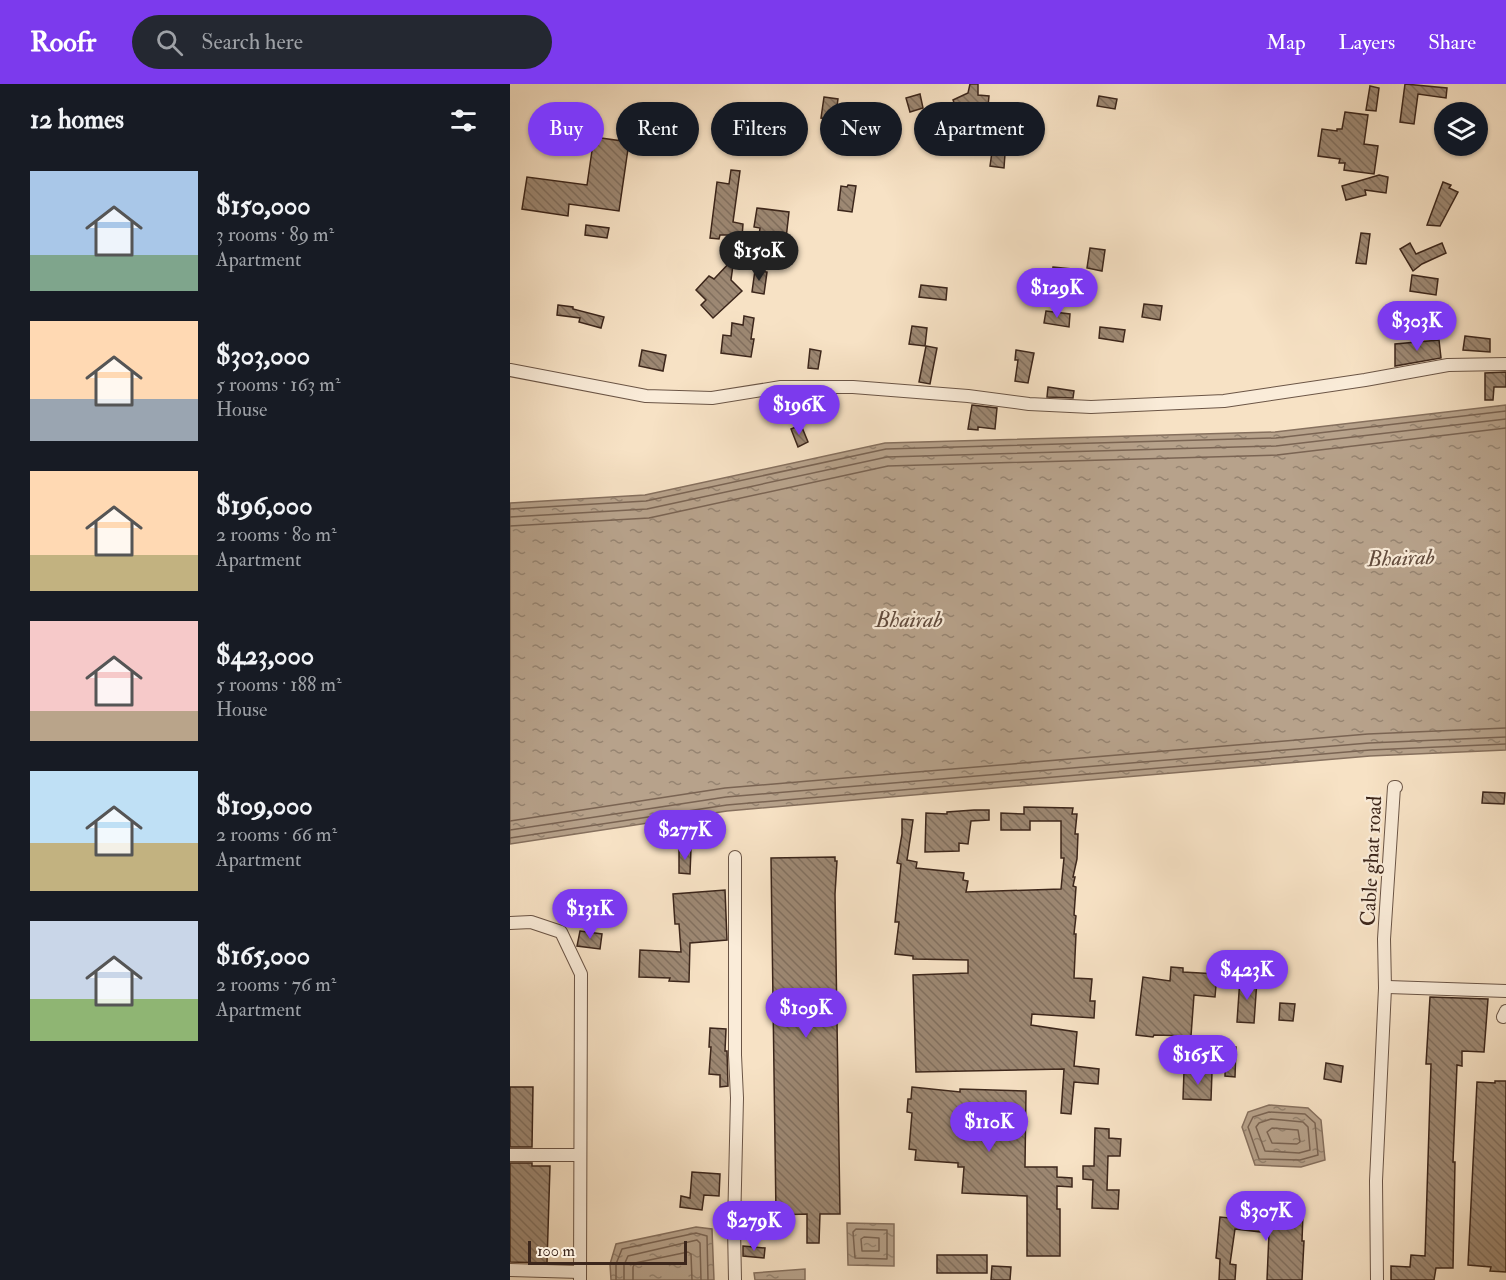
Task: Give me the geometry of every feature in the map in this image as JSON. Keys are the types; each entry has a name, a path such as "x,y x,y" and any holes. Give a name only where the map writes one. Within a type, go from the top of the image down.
{"street":[{"path":"510,370 646,396 712,398 781,387 853,387 968,396 1029,404 1091,407 1224,401 1448,365 1506,364"},
{"name":"Cable ghat road","path":"1394,787 1396,787 1386,938 1388,987 1379,1178 1378,1280 1376,1181 1385,987 1384,939 1394,787"},
{"path":"735,857 737,1098 735,1280"},
{"path":"510,923 531,922 561,932 580,974 580,1276 510,1270"},
{"path":"1388,987 1506,991"},
{"path":"510,1155 580,1155"}],"water":[{"name":"Bhairab","path":"1506,405 1506,750 1370,756 727,811 510,844 510,503 645,495 885,443 1275,432"},
{"path":"1269,1105 1308,1108 1321,1120 1325,1160 1301,1167 1255,1165 1242,1127 1248,1112"},
{"path":"847,1223 894,1224 894,1266 848,1265"},
{"path":"696,1227 712,1229 714,1280 611,1280 610,1264 616,1244"},
{"path":"805,1269 805,1280 755,1280 754,1273"}],"building":[{"path":"970,84 978,84 978,95 989,96 988,102 954,102 953,100 968,93"},
{"path":"1405,84 1447,88 1446,98 1418,94 1414,124 1400,122"},
{"path":"1370,86 1379,88 1376,111 1366,110"},
{"path":"920,94 922,102 914,102 914,111 910,112 906,98"},
{"path":"1099,96 1117,99 1115,109 1097,106"},
{"path":"824,97 838,99 838,102 823,102"},
{"path":"1345,112 1368,115 1364,144 1378,146 1374,174 1344,170 1345,163 1339,163 1340,159 1318,156 1322,129 1337,131 1337,129 1342,129"},
{"path":"604,138 616,140 616,156 627,156 619,211 569,204 568,216 522,209 527,177 587,185 591,156 604,156"},
{"path":"991,156 1005,156 1004,168 990,166"},
{"path":"731,170 740,171 733,222 743,224 742,237 720,235 719,239 710,238 717,182 729,184"},
{"path":"1379,175 1388,177 1386,193 1365,190 1366,195 1346,200 1342,186"},
{"path":"1443,182 1451,185 1449,188 1458,192 1440,226 1427,225"},
{"path":"848,185 856,186 852,212 838,210 841,186 847,187"},
{"path":"757,208 789,212 786,239 789,239 788,247 772,245 771,251 757,249 760,228 754,227"},
{"path":"586,225 609,228 607,238 585,235"},
{"path":"1361,233 1370,234 1366,264 1356,263"},
{"path":"1410,243 1416,254 1442,243 1446,253 1422,264 1413,271 1400,249"},
{"path":"1090,248 1105,250 1102,271 1087,268"},
{"path":"734,258 731,280 742,291 713,318 701,305 706,300 696,290 709,276 714,279"},
{"path":"1053,267 1072,269 1070,283 1051,280"},
{"path":"755,270 767,272 764,294 752,292"},
{"path":"1412,275 1438,279 1436,295 1410,291"},
{"path":"921,285 947,288 946,300 919,297"},
{"path":"1144,304 1162,306 1160,320 1142,317"},
{"path":"558,305 573,307 573,309 604,317 601,328 579,322 580,318 557,315"},
{"path":"1046,311 1070,314 1069,327 1044,323"},
{"path":"744,316 754,318 751,357 721,353 723,335 731,336 732,323 743,325"},
{"path":"912,326 927,328 925,346 909,344"},
{"path":"1100,327 1125,330 1123,342 1099,338"},
{"path":"1465,336 1490,339 1490,352 1463,350"},
{"path":"1439,340 1441,358 1395,366 1395,344"},
{"path":"926,346 937,348 930,384 919,382"},
{"path":"810,349 821,351 818,369 808,368"},
{"path":"642,350 666,355 663,371 639,366"},
{"path":"1016,350 1034,353 1028,383 1015,381 1018,360 1015,360"},
{"path":"1506,372 1506,387 1494,387 1493,400 1485,400 1485,373"},
{"path":"1048,387 1074,391 1073,398 1047,397"},
{"path":"972,405 997,408 995,429 978,427 978,430 968,429"},
{"path":"801,425 808,442 798,447 791,429"},
{"path":"1483,792 1505,793 1504,804 1482,803"},
{"path":"1024,807 1073,808 1072,814 1077,814 1075,834 1078,834 1077,859 1073,877 1075,877 1073,886 1076,887 1074,978 1092,979 1090,1001 1095,1001 1094,1018 1032,1014 1031,1025 1077,1032 1074,1066 1099,1069 1098,1084 1074,1082 1071,1114 1061,1113 1064,1069 916,1072 913,975 968,973 968,960 913,959 913,956 895,954 899,922 895,922 901,864 897,863 902,819 913,820 907,860 917,862 916,868 964,873 963,880 968,881 966,892 1061,889 1064,858 1061,858 1061,821 1030,821 1030,830 1001,830 1001,813 1024,814"},
{"path":"989,810 989,820 971,821 968,844 959,843 959,851 925,852 926,813 947,814 947,812"},
{"path":"679,848 691,848 690,874 679,873"},
{"path":"835,857 837,861 835,894 840,1214 820,1214 819,1243 807,1243 807,1214 776,1215 771,858"},
{"path":"725,890 727,940 690,943 689,982 669,981 670,978 639,977 640,950 681,952 679,924 675,924 673,894"},
{"path":"580,931 602,934 600,949 577,946"},
{"path":"1171,967 1183,968 1183,972 1217,974 1215,997 1194,995 1191,1036 1136,1035 1143,977 1170,981"},
{"path":"1240,978 1257,980 1254,1023 1237,1022"},
{"path":"1430,997 1488,999 1484,1052 1462,1051 1462,1066 1457,1065 1453,1162 1455,1162 1453,1268 1436,1268 1434,1280 1391,1280 1391,1266 1410,1267 1411,1255 1425,1256 1431,1064 1426,1064"},
{"path":"1280,1003 1295,1004 1293,1021 1279,1020"},
{"path":"710,1028 726,1029 728,1086 720,1087 720,1075 709,1074"},
{"path":"1226,1047 1236,1047 1235,1077 1225,1076"},
{"path":"1326,1063 1343,1066 1341,1082 1324,1079"},
{"path":"1184,1071 1212,1072 1211,1100 1183,1099"},
{"path":"1495,1081 1506,1081 1506,1272 1490,1271 1491,1267 1468,1265 1477,1082 1495,1083"},
{"path":"510,1087 533,1087 532,1147 510,1147"},
{"path":"912,1087 960,1092 960,1089 1026,1091 1025,1167 1057,1167 1057,1177 1072,1178 1072,1187 1057,1186 1057,1209 1060,1209 1060,1256 1027,1256 1027,1196 962,1193 964,1167 958,1167 958,1163 915,1160 916,1150 909,1149 912,1113 907,1112"},
{"path":"1095,1128 1109,1129 1109,1138 1121,1139 1120,1156 1108,1156 1107,1190 1119,1190 1118,1209 1092,1208 1093,1180 1083,1179 1083,1166 1094,1166"},
{"path":"510,1163 550,1166 547,1263 510,1262"},
{"path":"692,1172 720,1174 719,1196 704,1195 702,1210 680,1207 681,1196 690,1198"},
{"path":"1241,1207 1303,1213 1302,1280 1267,1280 1269,1233 1235,1229 1230,1264 1236,1265 1235,1280 1219,1280 1220,1259 1216,1258 1220,1217 1240,1219"},
{"path":"743,1246 765,1248 764,1258 743,1256"},
{"path":"937,1255 987,1255 987,1273 937,1273"},
{"path":"992,1266 1011,1267 1010,1280 991,1280"}]}
